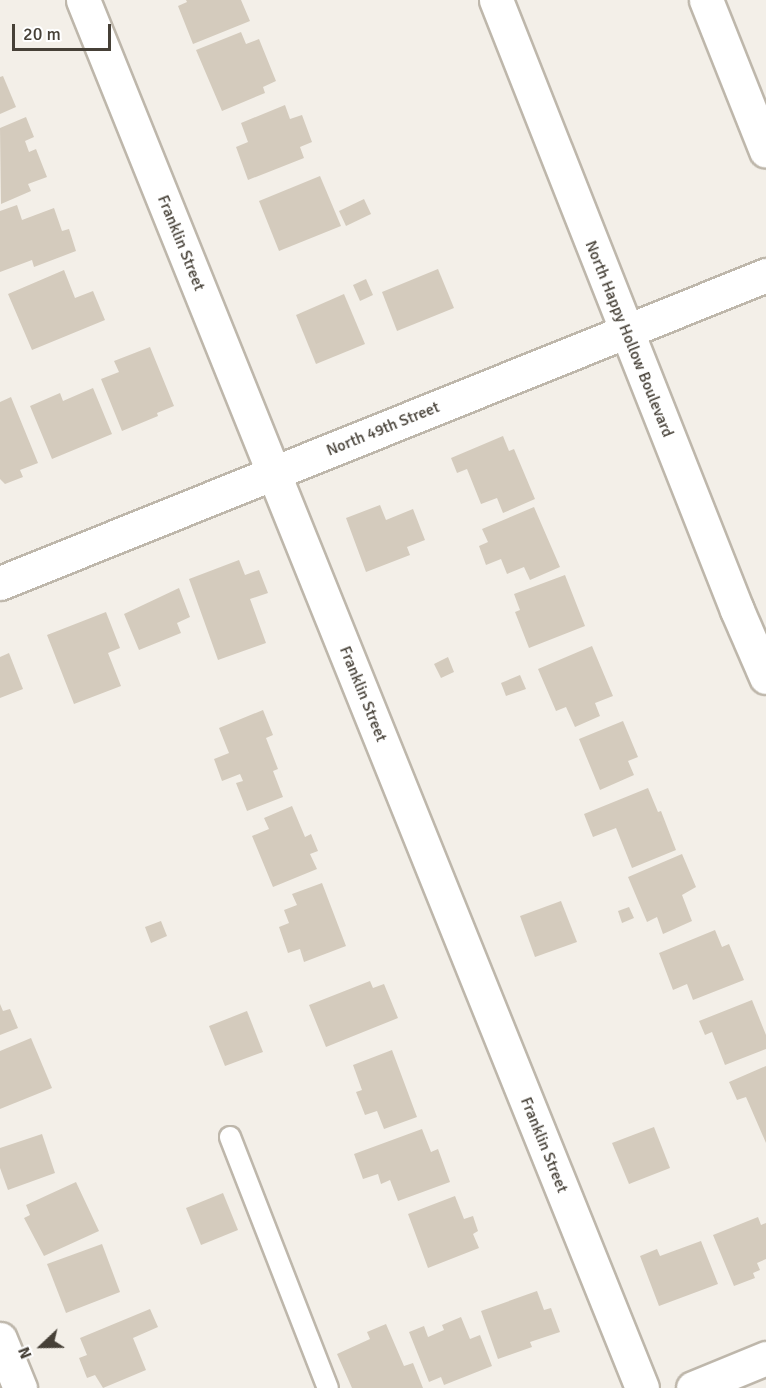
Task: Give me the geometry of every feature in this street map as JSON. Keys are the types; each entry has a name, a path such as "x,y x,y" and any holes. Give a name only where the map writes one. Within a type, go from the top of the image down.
{"street":[{"name":"Franklin Street","path":"83,0 642,1388"},
{"name":"North Happy Hollow Boulevard","path":"496,0 626,331 766,677"},
{"path":"706,0 766,151"},
{"name":"North 49th Street","path":"0,583 766,274"},
{"path":"0,1339 20,1388"},
{"path":"693,1388 766,1358"}],"lane":[{"path":"230,1137 328,1388"}],"building":[{"path":"186,0 241,0 250,21 193,44 178,6 187,2"},
{"path":"241,32 246,44 259,39 276,81 263,87 265,93 222,111 196,50"},
{"path":"3,76 16,107 0,114 0,77"},
{"path":"285,105 290,119 302,115 312,142 300,147 304,158 248,180 236,147 248,142 241,123"},
{"path":"26,117 34,137 25,141 29,152 36,149 47,177 28,184 31,191 1,204 0,128"},
{"path":"320,176 341,226 279,251 259,201"},
{"path":"364,199 371,214 346,226 339,211"},
{"path":"17,205 22,220 54,208 62,231 69,229 76,251 34,267 32,260 0,272 0,211"},
{"path":"438,269 454,308 397,331 382,292"},
{"path":"64,270 75,298 93,291 105,320 32,350 8,294"},
{"path":"366,279 373,295 360,301 353,285"},
{"path":"344,294 365,344 316,364 296,315"},
{"path":"150,347 174,406 157,413 158,416 122,431 101,379 119,372 114,361"},
{"path":"93,388 112,434 52,459 30,406 60,393 63,401"},
{"path":"11,397 38,463 20,470 23,477 5,484 0,479 0,402"},
{"path":"503,436 509,451 514,449 535,499 503,513 497,498 481,504 467,469 457,473 451,458"},
{"path":"380,505 386,520 413,509 425,540 407,547 410,555 366,572 346,518"},
{"path":"534,507 560,567 530,580 524,567 507,574 501,559 486,565 479,546 488,542 482,529"},
{"path":"239,560 245,575 259,570 268,593 250,599 266,643 218,660 189,579"},
{"path":"565,575 585,626 529,648 515,612 520,610 514,594"},
{"path":"179,588 190,617 177,623 181,633 139,650 124,614"},
{"path":"106,612 120,648 108,653 121,686 74,704 47,635"},
{"path":"592,646 613,696 595,703 600,716 575,727 566,707 556,711 538,669"},
{"path":"9,653 23,689 0,698 0,657"},
{"path":"448,657 454,672 441,678 434,664"},
{"path":"520,675 526,689 506,696 501,683"},
{"path":"263,710 273,735 266,738 278,769 273,771 283,797 247,811 236,783 243,781 240,774 222,781 214,759 229,753 219,728"},
{"path":"623,721 638,757 628,761 634,775 600,790 579,739"},
{"path":"648,788 658,812 661,811 676,850 632,868 616,828 593,837 584,814"},
{"path":"292,806 305,837 311,834 318,851 310,854 317,869 273,887 252,836 269,829 264,818"},
{"path":"682,854 696,887 682,895 692,921 663,934 657,917 647,922 628,877"},
{"path":"322,883 346,946 304,962 300,949 288,953 279,927 289,923 284,910 297,905 292,894"},
{"path":"561,901 577,942 535,957 520,916"},
{"path":"629,907 634,918 622,923 618,911"},
{"path":"161,921 167,936 151,943 145,927"},
{"path":"715,930 722,947 729,944 744,980 693,1000 687,984 673,990 659,953"},
{"path":"370,981 373,988 384,984 398,1018 326,1047 309,1005"},
{"path":"752,1000 766,1035 766,1049 725,1065 712,1032 705,1035 699,1021"},
{"path":"0,1004 3,1011 10,1009 18,1028 0,1035"},
{"path":"247,1011 263,1052 225,1066 209,1026"},
{"path":"31,1038 52,1088 0,1109 0,1051"},
{"path":"392,1050 417,1117 384,1129 377,1111 365,1115 356,1092 362,1090 353,1065"},
{"path":"766,1066 766,1143 746,1097 737,1100 729,1082"},
{"path":"654,1127 670,1168 629,1184 612,1143"},
{"path":"422,1129 431,1152 438,1149 450,1182 398,1201 390,1180 381,1184 378,1174 363,1179 354,1154"},
{"path":"42,1134 55,1173 8,1190 0,1168 0,1148"},
{"path":"76,1182 99,1231 44,1256 24,1218 30,1215 26,1205"},
{"path":"223,1193 238,1230 201,1245 186,1208"},
{"path":"455,1196 464,1219 473,1216 478,1231 473,1234 479,1248 428,1268 408,1214"},
{"path":"758,1217 761,1225 766,1223 766,1259 757,1263 760,1270 753,1273 755,1278 734,1286 713,1235"},
{"path":"701,1241 718,1284 659,1306 640,1256 657,1249 660,1256"},
{"path":"102,1244 120,1292 66,1313 47,1264"},
{"path":"537,1291 544,1310 551,1308 560,1332 530,1342 532,1347 498,1359 481,1311"},
{"path":"150,1309 158,1327 133,1338 146,1370 103,1388 95,1375 87,1378 79,1358 87,1355 80,1338"},
{"path":"461,1317 470,1339 480,1335 492,1366 444,1385 441,1377 429,1382 409,1332 424,1326 428,1337 444,1330 442,1325"},
{"path":"386,1324 404,1366 413,1363 423,1388 352,1388 337,1354 370,1339 367,1332"}]}
